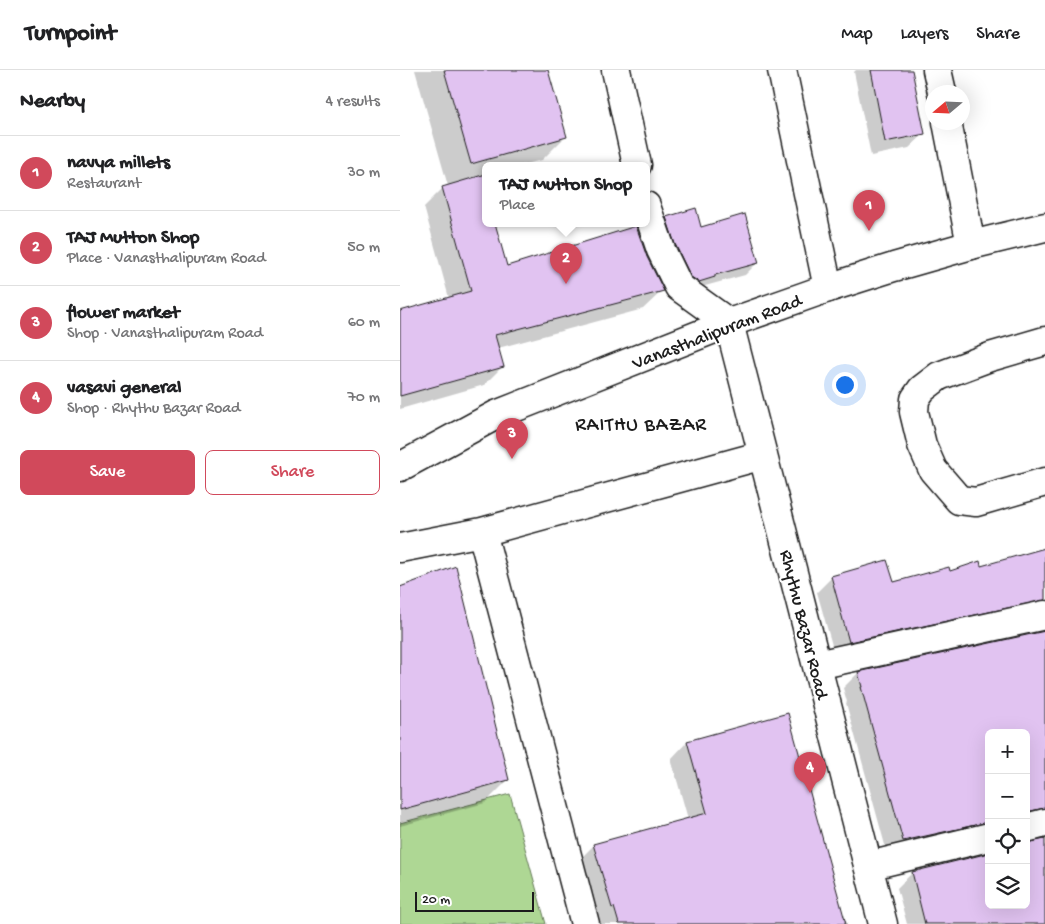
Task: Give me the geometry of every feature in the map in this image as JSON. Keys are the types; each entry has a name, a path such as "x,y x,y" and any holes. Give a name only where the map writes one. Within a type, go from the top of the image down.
{"street":[{"path":"616,70 636,162"},
{"path":"782,70 828,288"},
{"path":"937,70 940,85"},
{"path":"949,130 971,245"},
{"path":"650,218 661,250 679,287 729,323"},
{"name":"Vanasthalipuram Road","path":"400,468 496,415 729,323 894,267 971,245 1045,227"},
{"name":"Rhythu Bazar Road","path":"729,323 883,924"},
{"path":"1045,341 990,357 939,376 922,389 915,399 914,412 922,445 933,470 959,500 976,502 1045,482"},
{"path":"400,548 482,532 762,455"},
{"path":"482,532 585,924"},
{"path":"817,665 1045,615"},
{"path":"1030,827 1045,823"},
{"path":"868,866 985,838"}],"green space":[{"path":"510,794 546,924 400,924 400,823"}],"building":[{"path":"444,70 548,70 567,137 471,164"},
{"path":"871,70 912,70 925,134 885,142"},
{"path":"482,175 482,227 496,227 507,266 636,227 647,257 664,291 495,335 504,367 400,396 400,311 471,291 442,187"},
{"path":"696,208 701,227 745,214 759,263 715,275 715,277 699,282 691,277 675,244 666,217"},
{"path":"1045,548 1045,600 849,642 831,576 887,560 894,582 949,567 950,571 980,561 981,566"},
{"path":"456,566 509,780 400,810 400,587"},
{"path":"1045,631 1045,808 1030,811 1030,729 985,729 985,823 903,841 858,672"},
{"path":"788,713 846,924 619,924 614,907 612,908 593,844 707,813 687,741"},
{"path":"1045,839 1045,924 925,924 912,872 985,854 985,909 1030,909 1030,842"}],"place":[{"name":"navya millets","path":"869,231"},
{"name":"TAJ Mutton Shop","path":"566,284"},
{"name":"flower market","path":"512,459"},
{"name":"vasavi general","path":"810,793"}],"district":[{"name":"RAITHU BAZAR","path":"641,423"}]}
